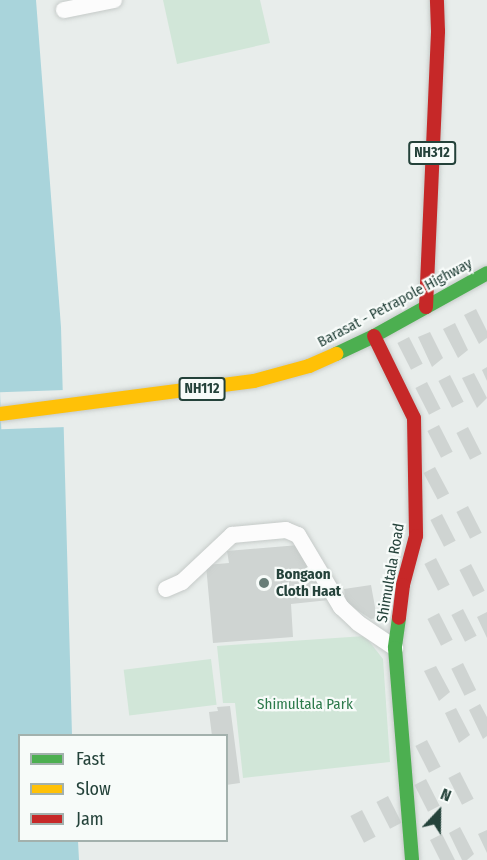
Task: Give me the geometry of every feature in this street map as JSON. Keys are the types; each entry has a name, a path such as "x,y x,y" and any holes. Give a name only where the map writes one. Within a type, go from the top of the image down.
{"main road":[{"name":"NH312","path":"426,307 438,31 437,0"},
{"name":"Barasat - Petrapole Highway","path":"0,414 254,381 309,366 374,336 487,273"},
{"name":"Shimultala Road","path":"374,336 414,418 416,536 403,585 395,648 412,860"}],"street":[{"path":"64,10 114,0"},
{"path":"166,590 182,582 232,535 286,530 298,535 341,607 358,623 395,648"}],"green space":[{"path":"163,0 260,0 270,43 177,64"},
{"name":"Shimultala Park","path":"365,636 383,659 390,762 243,778 235,703 223,703 217,646"},
{"path":"211,659 217,705 129,715 124,670"}],"water":[{"path":"0,0 36,0 61,327 72,734 18,734 18,842 78,842 79,860 0,860"}],"pier":[{"path":"65,390 66,427 1,429 0,392"}],"building":[{"path":"476,309 487,331 487,338 479,344 464,315"},
{"path":"455,323 468,350 458,358 443,329"},
{"path":"430,332 443,358 432,367 418,337"},
{"path":"409,337 423,364 411,370 397,343"},
{"path":"487,367 487,381 482,370"},
{"path":"474,373 487,398 477,408 462,378"},
{"path":"450,375 464,402 452,408 438,381"},
{"path":"427,382 441,409 429,415 415,388"},
{"path":"439,425 453,452 441,458 427,431"},
{"path":"468,427 482,454 470,460 456,433"},
{"path":"435,467 449,493 438,500 424,473"},
{"path":"468,506 482,533 470,539 456,512"},
{"path":"442,514 456,541 444,547 430,520"},
{"name":"Bongaon Cloth Haat","path":"299,545 329,600 291,604 293,637 213,643 206,565 229,563 227,551"},
{"path":"436,558 450,585 438,591 424,564"},
{"path":"471,564 485,591 473,597 459,570"},
{"path":"371,585 377,618 371,619 346,603 344,589"},
{"path":"463,609 477,636 465,642 451,615"},
{"path":"487,612 487,638 477,617"},
{"path":"439,613 453,640 441,646 427,619"},
{"path":"463,663 476,690 464,696 451,669"},
{"path":"436,666 450,692 439,701 424,671"},
{"path":"480,704 487,717 487,736 483,739 469,710"},
{"path":"230,706 240,783 228,785 228,734 212,734 209,712 218,711 217,707"},
{"path":"456,708 470,735 459,743 445,713"},
{"path":"427,740 441,767 429,773 415,746"},
{"path":"460,772 474,799 462,805 448,778"},
{"path":"426,779 440,806 428,812 414,785"},
{"path":"388,796 402,823 390,829 376,802"},
{"path":"362,810 376,837 364,843 350,816"},
{"path":"460,827 474,854 467,860 462,860 449,833"},
{"path":"487,830 487,853 478,834"},
{"path":"442,834 455,860 440,860 430,840"}],"traffic: fast":[{"path":"336,354 374,336 487,273"},
{"path":"399,618 395,648 412,860"}],"traffic: slow":[{"path":"0,414 254,381 309,366 336,354"}],"traffic: jam":[{"path":"426,307 438,31 437,0"},
{"path":"374,336 414,418 416,536 403,585 399,618"}],"place":[{"name":"Bongaon Cloth Haat","path":"264,583"}]}
